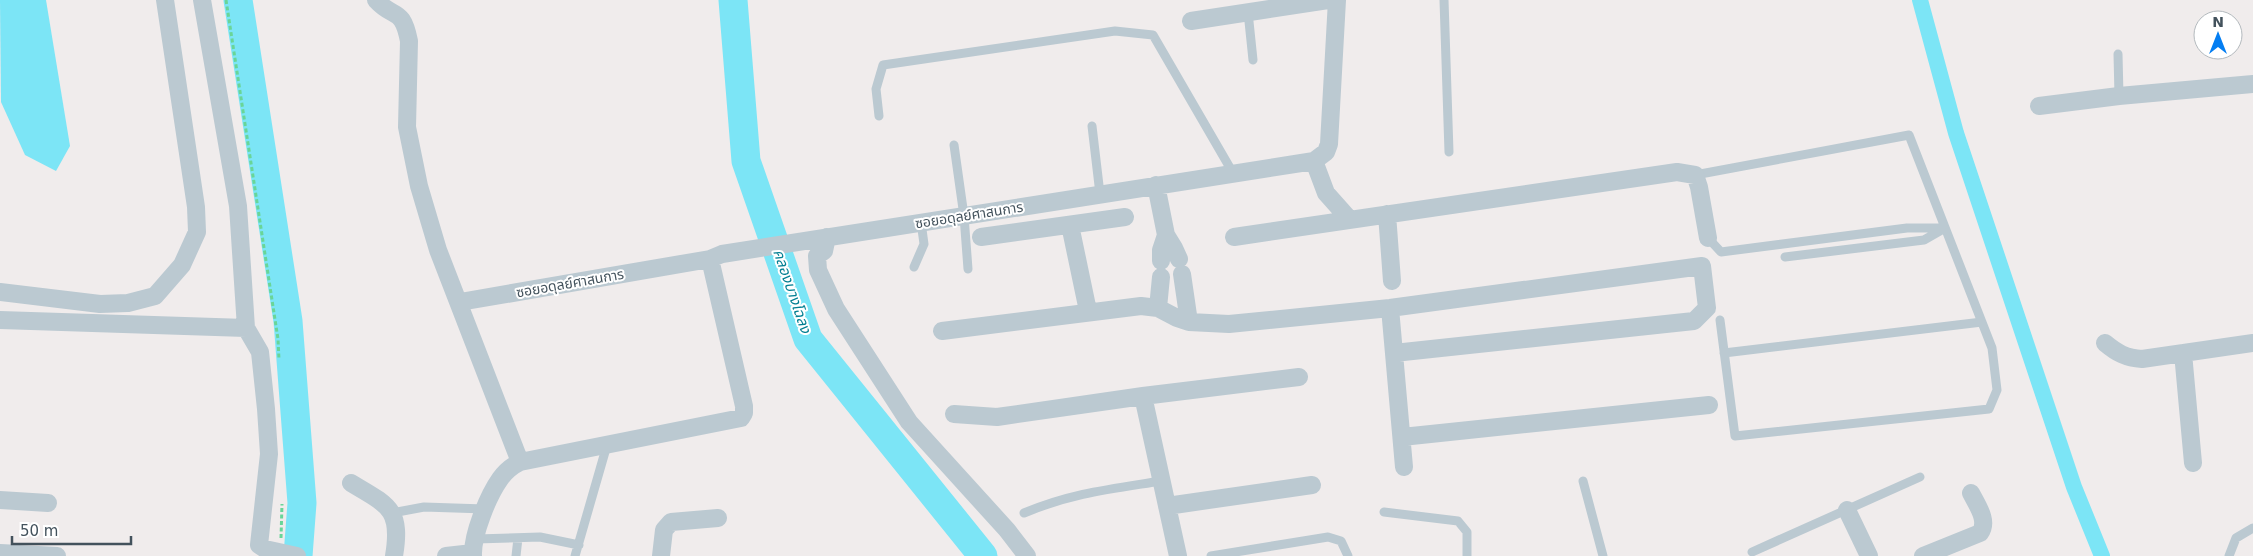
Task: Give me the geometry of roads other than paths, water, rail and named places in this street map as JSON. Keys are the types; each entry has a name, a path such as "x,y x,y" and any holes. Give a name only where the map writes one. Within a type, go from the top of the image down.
{"street":[{"path":"0,292 100,304 128,303 155,296 182,265 197,232 196,207 165,0"},
{"path":"202,0 238,206 246,328 260,352 266,409 269,454 258,545 277,554"},
{"path":"376,0 381,5 400,15 406,27 409,41 407,127 420,186 438,250 460,302 520,462"},
{"path":"1191,21 1328,0"},
{"path":"1336,0 1329,144 1326,152 1314,161 1326,193 1350,220"},
{"path":"2039,106 2119,96 2253,84"},
{"name":"ซอยอดุลย์ศาสนการ","path":"460,302 824,238 1314,161"},
{"path":"1234,236 1677,172 1694,176 1699,186 1708,238"},
{"path":"1156,186 1166,236 1174,248 1180,266 1190,322"},
{"path":"1387,214 1392,281"},
{"path":"981,237 1125,217"},
{"path":"1070,225 1088,311"},
{"path":"1158,308 1161,269 1160,250 1166,236"},
{"path":"824,238 824,251 817,256 818,270 836,309 909,422 1007,530 1027,556"},
{"path":"446,556 474,549 485,509 500,479 510,468 520,462 741,418 744,413 716,256"},
{"path":"942,331 1088,311 1140,306 1158,308 1177,318 1190,322 1229,324 1390,308 1702,266 1707,308 1694,321 1394,353"},
{"path":"1390,308 1404,467"},
{"path":"0,320 246,328"},
{"path":"2105,343 2117,353 2128,358 2142,359 2253,343"},
{"path":"2183,353 2194,463"},
{"path":"954,414 997,417 1143,396 1299,377"},
{"path":"1143,396 1178,556"},
{"path":"1402,437 1709,405"},
{"path":"351,482 377,499 392,513 397,523 394,556"},
{"path":"1168,506 1312,485"},
{"path":"1923,556 1980,533 1984,528 1984,521 1971,493"},
{"path":"0,500 48,504"},
{"path":"1847,510 1869,556"},
{"path":"661,556 664,530 671,522 718,518"},
{"path":"0,553 57,556"}],"lane":[{"path":"1444,0 1449,152"},
{"path":"1248,12 1253,60"},
{"path":"879,116 876,88 883,65 1115,31 1153,35 1233,173"},
{"path":"2118,54 2119,96"},
{"path":"1092,126 1100,194"},
{"path":"1694,176 1909,135 1992,348 1997,390 1989,409 1735,436 1720,320"},
{"path":"954,145 964,216 968,269"},
{"path":"914,267 924,244 921,222"},
{"path":"1708,238 1721,252 1907,228 1945,228"},
{"path":"1785,257 1924,240 1945,228"},
{"path":"1724,353 1982,322"},
{"path":"576,556 607,445"},
{"path":"1752,552 1920,477"},
{"path":"1583,481 1603,556"},
{"path":"1024,514 1075,495 1161,482"},
{"path":"392,513 424,507 485,509"},
{"path":"1384,512 1458,521 1467,532 1467,556"},
{"path":"2229,556 2236,538 2253,528"},
{"path":"474,549 518,538 540,537 579,545"},
{"path":"1211,556 1328,537 1342,542 1348,556"},
{"path":"516,556 518,538"}],"water":[{"path":"0,0 46,0 70,146 56,171 25,155 1,102"}],"waterway":[{"path":"238,0 288,321 302,503 298,556"},
{"name":"คลองบางโฉลง","path":"733,0 746,161 808,339 983,556"},
{"path":"1920,0 1956,133 2074,487 2102,556"}]}
